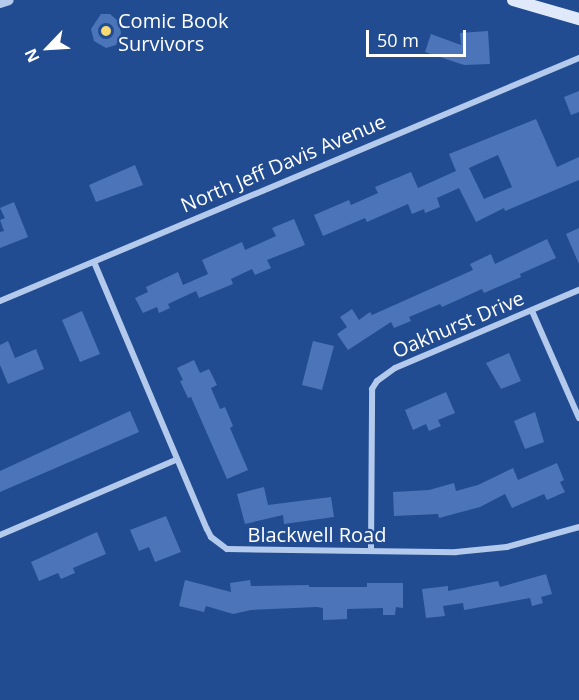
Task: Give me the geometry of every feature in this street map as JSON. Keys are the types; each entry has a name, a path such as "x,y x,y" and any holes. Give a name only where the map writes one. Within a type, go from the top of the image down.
{"main road":[{"path":"513,0 579,19"}],"street":[{"path":"0,3 9,0"},
{"name":"North Jeff Davis Avenue","path":"0,301 579,58"},
{"name":"Blackwell Road","path":"94,262 207,529 211,537 227,549 456,552 507,547 579,527"},
{"name":"Oakhurst Drive","path":"372,551 372,389 377,381 394,368 579,290"},
{"path":"532,311 579,418"},
{"path":"0,535 176,459"}],"building":[{"name":"Comic Book Survivors","path":"101,14 110,14 119,22 121,33 116,45 106,48 94,41 91,29"},
{"path":"488,31 490,64 464,65 425,52 431,34 461,45 460,33"},
{"path":"579,91 579,112 571,115 564,97"},
{"path":"536,119 557,167 579,157 579,180 505,211 504,208 476,222 459,188 437,198 440,207 425,213 424,209 412,214 408,204 367,222 365,218 323,236 314,215 349,200 351,205 378,193 375,187 411,172 418,188 456,171 449,154","holes":["498,155 512,187 484,199 469,168"]},
{"path":"135,165 143,185 96,202 89,185"},
{"path":"14,202 28,237 0,248 0,232 4,231 0,220 5,218 0,208"},
{"path":"294,219 305,245 267,260 271,268 255,275 252,269 231,279 233,284 199,298 196,291 168,304 170,308 159,313 157,307 143,313 135,298 148,292 146,287 178,272 183,285 208,274 202,260 242,242 245,250 276,236 272,228"},
{"path":"579,228 579,264 566,234"},
{"path":"547,239 556,258 520,274 521,277 484,293 482,289 442,307 440,304 409,317 411,321 394,328 391,322 348,350 337,334 347,327 340,317 352,309 359,320 370,312 372,315 473,270 470,264 491,254 495,264"},
{"path":"82,311 100,354 80,362 62,320"},
{"path":"8,341 15,358 36,349 44,369 8,384 0,365 0,345"},
{"path":"313,341 334,346 322,390 302,385"},
{"path":"509,353 521,381 501,389 486,363"},
{"path":"194,360 200,373 209,369 217,385 211,388 220,409 225,407 233,426 230,428 248,470 227,479 191,397 188,398 180,381 183,380 177,368"},
{"path":"446,392 455,413 438,420 441,426 429,431 426,424 413,430 405,410"},
{"path":"130,411 139,432 0,492 0,471"},
{"path":"535,412 544,442 525,449 514,421"},
{"path":"557,463 564,480 560,482 565,492 547,500 544,494 512,508 505,494 480,507 439,518 438,514 394,516 393,492 429,490 454,483 456,491 478,485 513,468 518,480"},
{"path":"264,487 268,505 331,497 334,517 284,524 283,515 245,524 237,494"},
{"path":"166,516 181,552 155,562 149,547 139,551 130,530"},
{"path":"97,532 106,554 73,568 75,573 61,579 58,573 39,581 31,562"},
{"path":"546,574 552,594 541,597 543,603 532,606 530,598 464,610 463,603 443,606 445,616 426,618 422,589 448,586 448,591 498,581 500,587"},
{"path":"185,580 231,592 230,583 250,580 251,586 367,587 367,583 403,583 403,608 396,607 395,615 383,615 383,608 347,609 347,619 323,620 323,608 317,607 251,610 233,614 206,606 204,612 179,606"}],"place":[{"name":"Comic Book Survivors","path":"106,31"}]}
